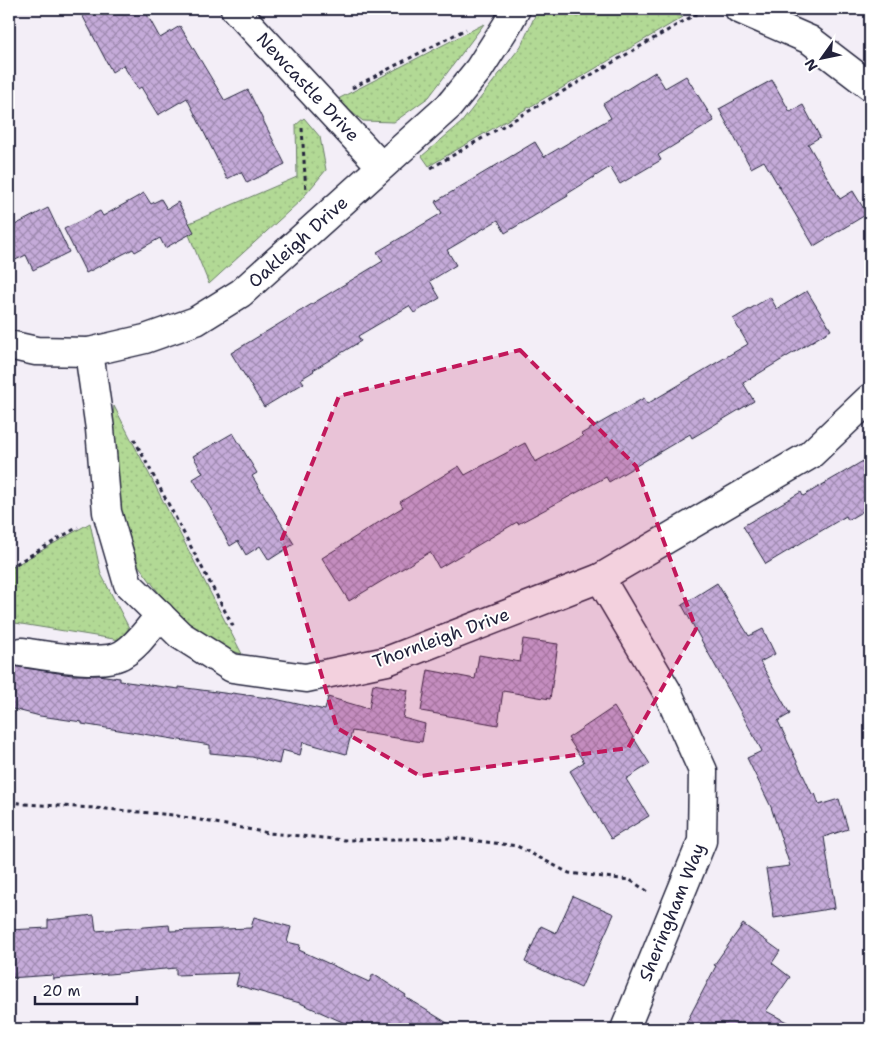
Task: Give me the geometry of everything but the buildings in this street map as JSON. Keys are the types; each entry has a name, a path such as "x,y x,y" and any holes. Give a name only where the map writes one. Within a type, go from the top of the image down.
{"street":[{"name":"Newcastle Drive","path":"235,9 381,166"},
{"name":"Oakleigh Drive","path":"9,345 36,351 89,352 145,339 196,322 241,292 449,106 479,69 516,9"},
{"path":"739,9 810,40 870,86"},
{"name":"Thornleigh Drive","path":"89,352 100,429 107,512 128,584 180,635 232,668 306,678 387,661 600,578 810,455 870,398"},
{"name":"Sheringham Way","path":"600,578 668,693 703,771 702,842 625,1029"},
{"path":"21,652 83,660 112,659 123,655 160,615"}],"path":[{"path":"425,171 701,9"},
{"path":"322,220 307,200 302,125 322,103 467,28"},
{"path":"134,438 256,671"},
{"path":"9,568 83,524"},
{"path":"9,801 24,804 172,815 268,833 345,840 454,838 517,846 569,874 630,880 651,893"}],"highlighted area":[{"path":"520,350 636,466 696,629 628,748 420,776 337,728 282,539 339,396"}],"green space":[{"path":"538,9 661,9 683,17 429,166 422,156 461,123 521,46"},
{"path":"484,24 429,97 394,122 363,121 336,100"},
{"path":"304,118 320,137 326,170 300,201 209,284 185,225 297,177 296,125"},
{"path":"114,406 242,654 213,645 190,628 159,593 139,566 120,508 111,440"},
{"path":"90,523 101,574 129,628 120,640 9,622 9,569"}]}
